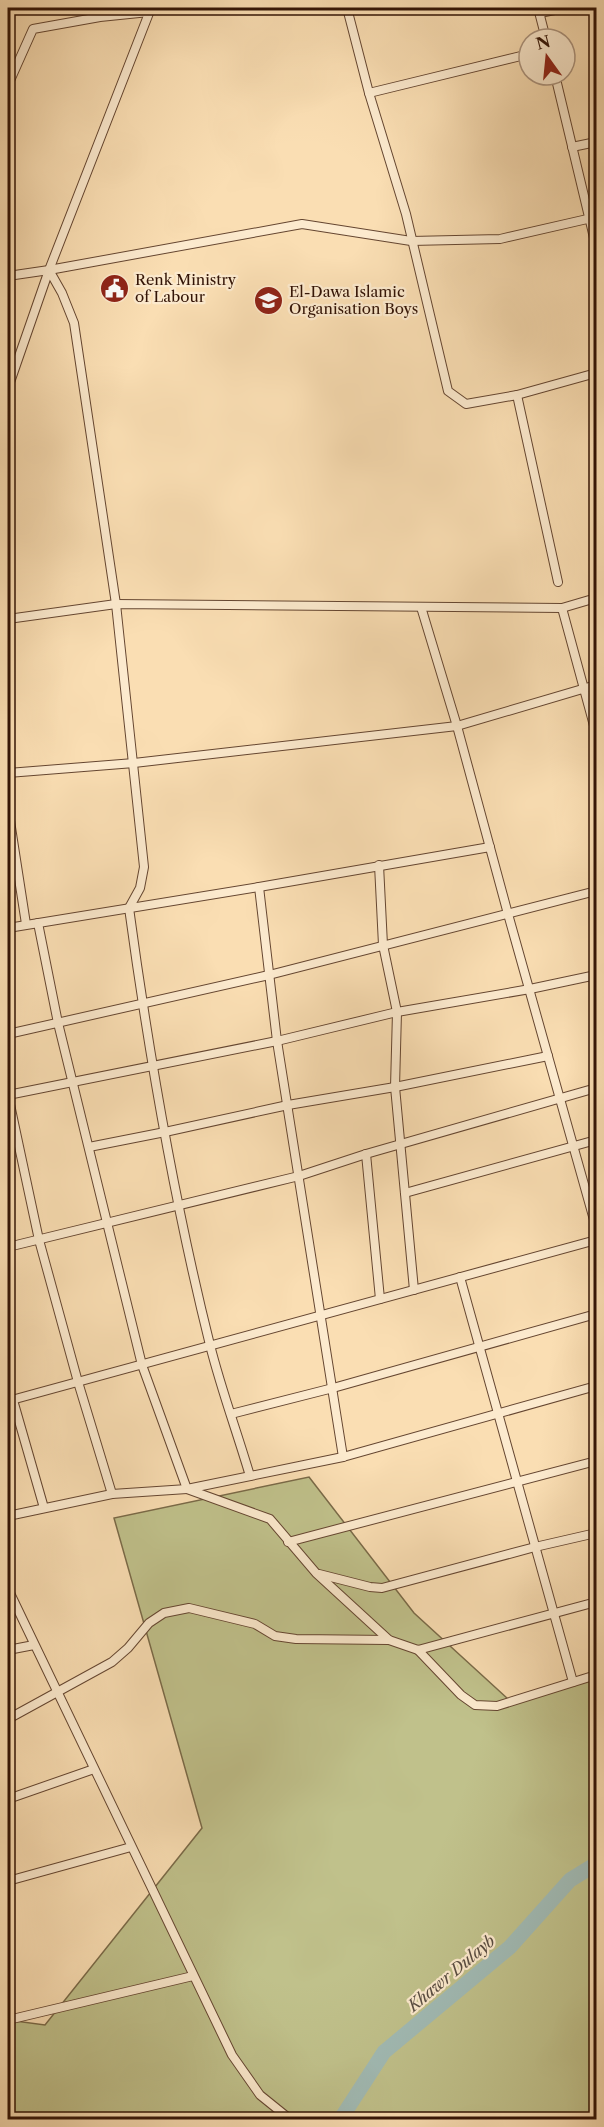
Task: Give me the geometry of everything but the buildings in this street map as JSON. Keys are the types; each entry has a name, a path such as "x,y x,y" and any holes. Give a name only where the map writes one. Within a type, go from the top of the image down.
{"street":[{"path":"347,8 369,93 406,214 448,391 466,404 517,395 597,373"},
{"path":"543,27 539,10 564,8"},
{"path":"8,85 33,29 99,16 150,10 49,270 8,388"},
{"path":"369,93 517,57"},
{"path":"558,87 572,147 593,218 597,246"},
{"path":"572,147 597,142"},
{"path":"8,276 303,224 411,241 501,239 593,218"},
{"path":"49,270 62,293 74,323 116,604 144,867 140,888 129,908 152,1065 178,1206 211,1347 250,1476"},
{"path":"517,395 558,582"},
{"path":"8,619 116,604 562,608 597,598"},
{"path":"421,607 457,726 597,1227"},
{"path":"562,608 597,733"},
{"path":"8,773 134,763 457,726 597,685"},
{"path":"8,808 26,924"},
{"path":"8,928 490,847"},
{"path":"379,865 383,945 397,1012 395,1087 414,1290"},
{"path":"260,887 277,1041 343,1457"},
{"path":"8,1034 268,975 597,891"},
{"path":"38,923 58,1023 142,1365 187,1489"},
{"path":"112,1494 39,1240 8,1095 277,1041 397,1012 597,975"},
{"path":"88,1147 288,1105 395,1087 548,1056"},
{"path":"8,1247 299,1176 366,1154 597,1088"},
{"path":"405,1193 597,1140"},
{"path":"366,1154 380,1299"},
{"path":"44,1508 10,1400 597,1240"},
{"path":"460,1277 573,1682"},
{"path":"231,1414 333,1388 597,1314"},
{"path":"8,1516 112,1494 187,1489 343,1457 597,1386"},
{"path":"288,1542 597,1461"},
{"path":"187,1489 270,1519 316,1573 389,1640"},
{"path":"316,1573 382,1588 535,1547 597,1533"},
{"path":"8,1589 232,2055 260,2095 291,2120"},
{"path":"417,1650 597,1602"},
{"path":"8,1719 112,1662 128,1648 149,1623 164,1612 189,1608 255,1624 275,1636 296,1639 389,1640 417,1650 461,1695 475,1705 497,1706 597,1675"},
{"path":"8,1650 34,1645"},
{"path":"8,1799 94,1769"},
{"path":"8,1881 131,1847"},
{"path":"8,2020 193,1976"},
{"path":"582,2120 597,2114"}],"green space":[{"path":"309,1477 414,1613 508,1699 596,1677 596,2119 8,2120 8,2020 45,2025 202,1828 114,1518"}],"waterway":[{"name":"Khawr Dulayb","path":"340,2120 384,2052 510,1947 570,1880 596,1864"}],"place":[{"name":"Renk Ministry of Labour","path":"114,289"},
{"name":"El-Dawa Islamic Organisation Boys","path":"268,301"}]}
